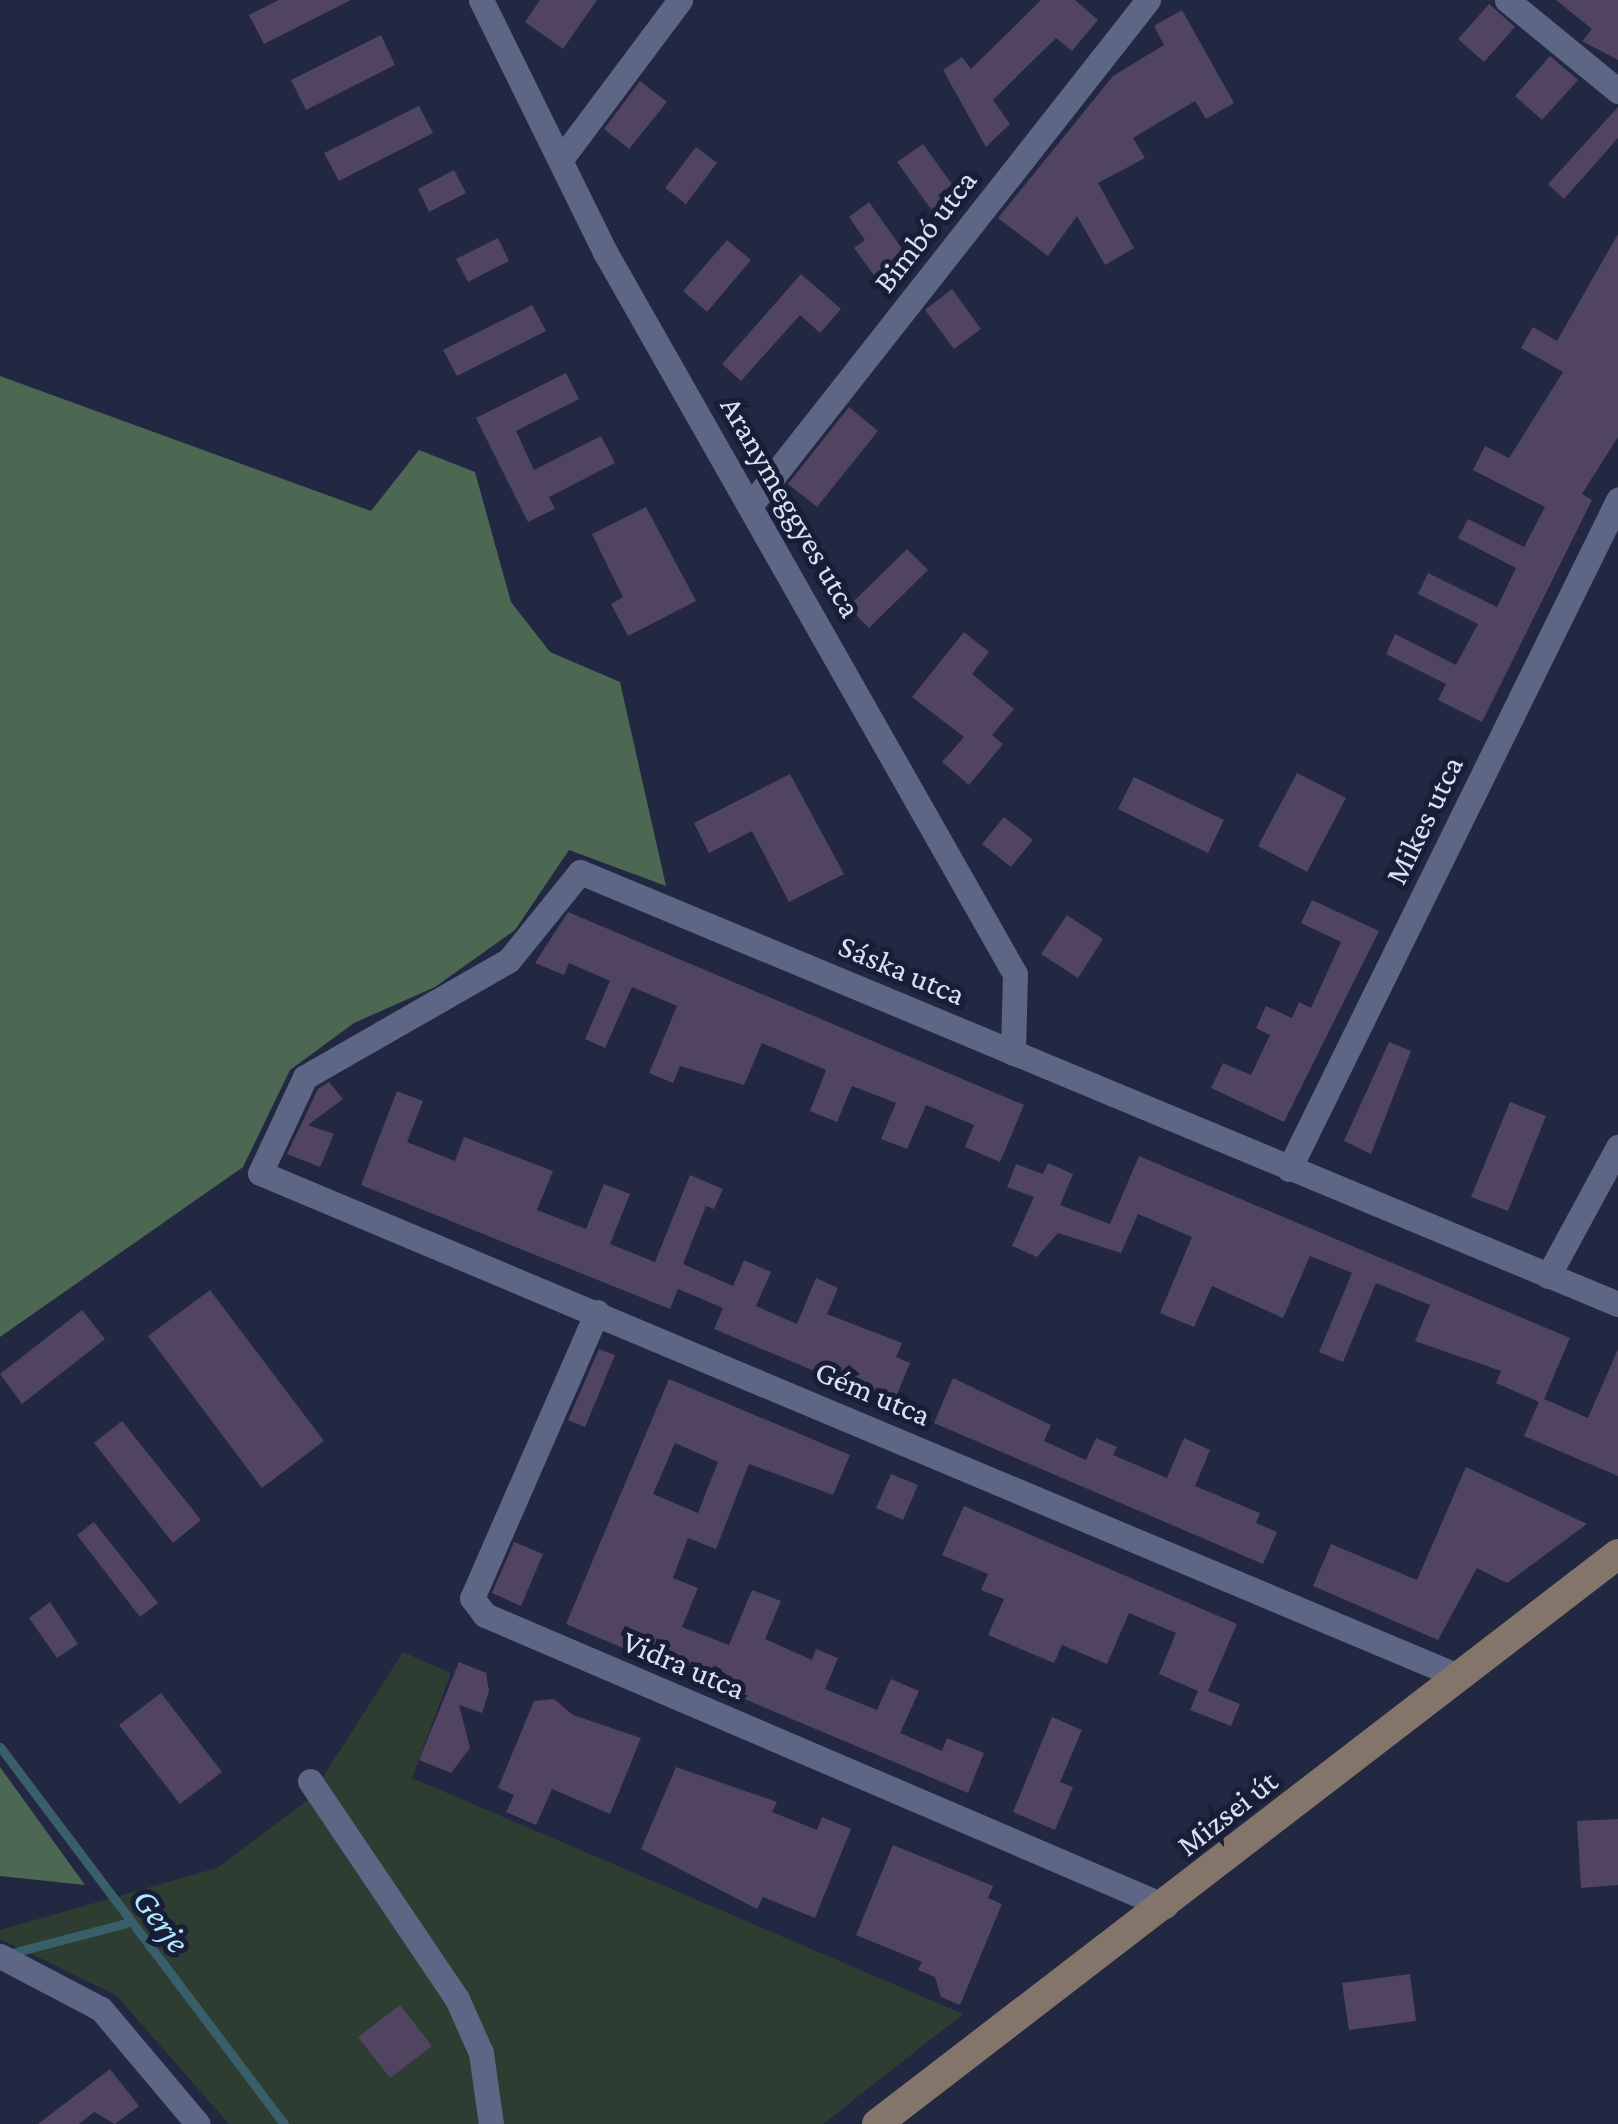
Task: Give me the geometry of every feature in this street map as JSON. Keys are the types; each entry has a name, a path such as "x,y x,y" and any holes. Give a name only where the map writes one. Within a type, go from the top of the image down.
{"main road":[{"name":"Mizsei út","path":"877,2124 1166,1906 1618,1554"}],"street":[{"name":"Aranymeggyes utca","path":"481,0 564,154 605,252 753,502 1015,974 1013,1052"},
{"path":"564,154 680,0"},
{"name":"Bimbó utca","path":"753,502 1148,0"},
{"path":"1507,0 1618,90"},
{"name":"Mikes utca","path":"1289,1168 1618,500"},
{"name":"Sáska utca","path":"260,1173 305,1077 508,960 580,872 1618,1304"},
{"path":"1548,1276 1618,1146"},
{"name":"Gém utca","path":"260,1173 1458,1676"},
{"name":"Vidra utca","path":"597,1312 472,1598 484,1615 1166,1906"},
{"path":"310,1781 457,1999 481,2053 491,2124"},
{"path":"8,1960 100,2009 198,2124"}],"green space":[{"path":"0,376 371,511 419,450 475,472 511,602 550,652 620,682 666,886 569,850 515,930 435,987 354,1023 290,1070 243,1167 0,1337"},
{"path":"403,1652 451,1673 412,1778 963,2014 823,2124 229,2124 116,1995 0,1939 0,1930 217,1868 308,1800"},
{"path":"0,1767 85,1885 0,1876"}],"building":[{"path":"279,0 351,0 264,44 249,15"},
{"path":"540,0 597,0 563,49 525,22"},
{"path":"1041,0 1075,0 1098,20 1072,51 1056,38 993,100 1010,124 986,147 943,70 962,57 971,69"},
{"path":"1556,0 1618,0 1618,60 1582,41 1592,29"},
{"path":"1489,4 1515,27 1484,62 1458,39"},
{"path":"1182,10 1234,103 1206,119 1195,101 1133,138 1145,158 1098,183 1134,248 1105,265 1077,216 1048,256 998,218 1113,76 1164,45 1154,26"},
{"path":"381,35 395,65 306,110 291,80"},
{"path":"1550,56 1578,80 1542,120 1515,96"},
{"path":"640,81 667,102 629,149 604,129"},
{"path":"419,106 433,133 339,181 324,153"},
{"path":"1618,107 1618,138 1564,199 1548,184"},
{"path":"923,144 959,194 933,212 897,162"},
{"path":"696,147 717,163 686,204 665,188"},
{"path":"454,170 466,193 429,212 418,189"},
{"path":"869,202 907,256 876,278 854,248 865,240 849,217"},
{"path":"1618,234 1618,437 1582,494 1592,500 1482,722 1438,700 1446,684 1386,654 1395,634 1456,665 1478,624 1418,594 1428,573 1497,607 1516,568 1458,538 1468,519 1524,547 1545,507 1473,470 1485,446 1509,458 1563,372 1521,348 1533,327 1557,341"},
{"path":"498,238 509,261 468,282 456,259"},
{"path":"727,240 751,260 707,312 683,291"},
{"path":"801,274 841,309 820,333 800,315 741,381 722,364"},
{"path":"952,289 981,329 954,349 925,310"},
{"path":"532,305 546,331 457,376 443,350"},
{"path":"566,373 579,399 516,431 534,470 601,436 615,463 549,497 555,509 528,522 476,418"},
{"path":"849,407 878,431 817,507 788,484"},
{"path":"646,507 696,601 628,636 611,604 623,597 592,534"},
{"path":"907,549 928,570 869,628 848,607"},
{"path":"964,632 989,652 972,674 1014,709 992,735 1003,744 969,785 942,762 964,737 912,697"},
{"path":"1297,773 1346,798 1307,872 1258,846"},
{"path":"790,774 844,874 789,902 752,831 709,853 694,823"},
{"path":"1134,777 1224,820 1208,853 1118,809"},
{"path":"1004,817 1033,840 1011,867 982,844"},
{"path":"1312,900 1379,931 1284,1122 1211,1088 1223,1063 1251,1075 1270,1035 1256,1028 1266,1006 1292,1018 1299,1002 1311,1008 1341,942 1301,923"},
{"path":"568,912 1024,1105 1000,1162 965,1147 974,1125 926,1105 907,1149 881,1139 896,1103 852,1086 837,1122 810,1111 826,1070 762,1043 744,1085 680,1066 673,1083 649,1073 677,1006 632,987 605,1048 585,1039 610,981 569,963 564,975 535,963"},
{"path":"1067,915 1103,939 1078,978 1041,954"},
{"path":"1389,1042 1411,1051 1371,1154 1344,1141"},
{"path":"329,1082 343,1099 308,1125 334,1134 320,1167 287,1154 318,1089"},
{"path":"397,1091 423,1101 407,1142 455,1161 464,1137 553,1171 537,1210 586,1229 604,1184 630,1194 610,1244 655,1262 690,1175 723,1189 714,1209 706,1206 683,1264 733,1286 744,1260 771,1272 756,1306 797,1324 816,1278 838,1288 827,1314 902,1343 896,1357 910,1363 893,1404 714,1329 723,1308 678,1289 670,1309 361,1185"},
{"path":"1510,1102 1546,1116 1508,1211 1471,1197"},
{"path":"1139,1156 1570,1338 1544,1399 1588,1418 1618,1349 1618,1476 1524,1436 1539,1402 1496,1383 1501,1371 1415,1341 1430,1305 1376,1283 1343,1362 1319,1352 1352,1273 1310,1256 1283,1318 1212,1286 1194,1327 1160,1313 1192,1237 1138,1214 1121,1253 1058,1233 1037,1257 1012,1246 1034,1197 1007,1187 1016,1164 1043,1174 1048,1163 1073,1174 1060,1205 1110,1224"},
{"path":"210,1290 324,1441 262,1488 148,1336"},
{"path":"82,1310 105,1339 22,1404 0,1374"},
{"path":"599,1349 615,1355 585,1427 568,1420"},
{"path":"953,1378 1051,1425 1044,1441 1086,1460 1096,1438 1117,1447 1113,1455 1167,1478 1184,1438 1210,1450 1195,1486 1260,1513 1256,1523 1277,1532 1263,1564 934,1423"},
{"path":"669,1379 850,1455 833,1495 749,1464 716,1549 688,1538 673,1578 698,1588 682,1627 729,1645 752,1590 781,1601 765,1639 812,1660 816,1649 838,1658 825,1689 877,1710 891,1679 919,1691 900,1733 942,1751 947,1738 984,1753 968,1793 566,1624","holes":["675,1443 718,1462 698,1513 653,1494"]},
{"path":"122,1421 201,1520 173,1543 94,1443"},
{"path":"1466,1467 1587,1524 1507,1583 1477,1568 1438,1640 1313,1586 1331,1544 1417,1580"},
{"path":"891,1474 918,1485 903,1520 876,1508"},
{"path":"964,1506 1237,1624 1208,1691 1240,1704 1231,1726 1190,1710 1198,1691 1159,1674 1176,1633 1129,1613 1107,1664 1062,1645 1054,1663 988,1635 1004,1599 981,1590 988,1574 942,1555"},
{"path":"94,1522 158,1603 140,1617 77,1535"},
{"path":"514,1542 543,1554 521,1606 492,1593"},
{"path":"50,1602 78,1644 57,1658 29,1618"},
{"path":"459,1662 486,1673 489,1691 482,1713 459,1705 470,1748 451,1773 419,1760"},
{"path":"161,1693 222,1772 180,1804 119,1725"},
{"path":"554,1699 573,1715 641,1738 610,1814 552,1789 536,1825 506,1812 514,1795 498,1788 534,1701"},
{"path":"1052,1717 1082,1730 1060,1782 1073,1787 1055,1830 1013,1812"},
{"path":"676,1767 777,1802 772,1812 817,1830 822,1817 851,1829 815,1918 763,1897 757,1909 641,1849"},
{"path":"1618,1819 1618,1885 1581,1888 1577,1821"},
{"path":"893,1845 993,1886 988,1898 1002,1904 960,2005 941,1997 935,1977 918,1970 922,1962 856,1935"},
{"path":"1410,1974 1416,2021 1349,2030 1342,1983"},
{"path":"400,2005 432,2046 390,2078 358,2037"},
{"path":"110,2069 139,2106 115,2124 94,2112 79,2124 38,2124"}],"waterway":[{"name":"Gerje","path":"0,1747 284,2124"},
{"path":"8,1954 126,1923"}]}
